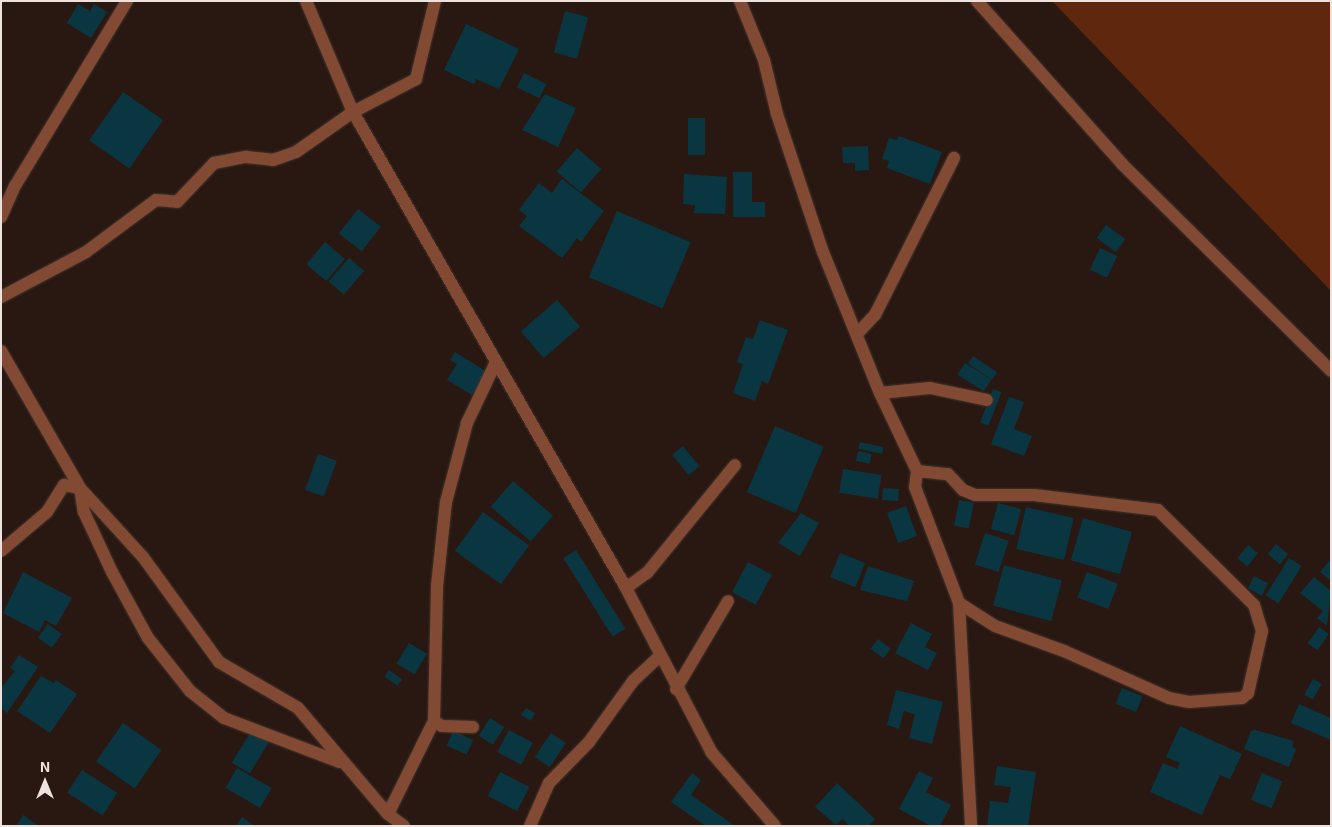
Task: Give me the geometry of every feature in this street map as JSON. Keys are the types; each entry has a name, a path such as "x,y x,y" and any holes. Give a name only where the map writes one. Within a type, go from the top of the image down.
{"street":[{"path":"1,218 15,186 127,1"},
{"path":"306,1 353,112 626,588 676,689 712,753 775,826"},
{"path":"1,297 86,252 156,200 177,202 214,163 246,157 274,160 296,152 353,112 416,79 435,1"},
{"path":"740,1 764,60 777,114 823,252 858,334 880,393 917,471 915,487 959,602 971,826"},
{"path":"977,1 1122,164 1331,371"},
{"path":"858,334 875,315 954,158"},
{"path":"1,351 80,488 143,556 219,662 298,708 342,763 388,814 404,826"},
{"path":"388,814 434,721 437,586 446,502 467,423 496,362"},
{"path":"880,393 930,388 987,400"},
{"path":"626,588 647,573 735,465"},
{"path":"917,471 948,474 963,490 975,495 1034,495 1158,510 1254,606 1262,631 1248,692 1242,698 1189,702 1169,698 1064,651 995,626 959,602"},
{"path":"1,551 47,512 64,485 80,488"},
{"path":"80,488 84,512 116,580 148,638 190,691 224,718 342,763"},
{"path":"676,689 728,601"},
{"path":"530,826 549,783 589,742 634,681 659,656"},
{"path":"434,721 442,726 473,727"}],"shaded area":[{"path":"1052,1 1331,1 1331,291"}],"building":[{"path":"78,4 90,11 94,4 107,12 91,38 67,23"},
{"path":"565,11 588,17 577,59 554,53"},
{"path":"466,24 519,49 499,89 476,79 474,84 444,70"},
{"path":"524,73 546,84 539,98 517,87"},
{"path":"123,92 163,120 129,168 89,140"},
{"path":"545,94 576,108 558,147 522,130"},
{"path":"688,118 705,118 705,155 688,155"},
{"path":"899,136 942,152 930,184 887,168 889,161 882,159 889,138 897,140"},
{"path":"868,146 869,170 855,171 855,163 843,163 842,147"},
{"path":"577,148 601,169 581,192 557,171"},
{"path":"733,172 752,172 752,202 765,202 765,217 733,217"},
{"path":"684,174 727,177 725,214 694,213 695,205 683,204"},
{"path":"562,179 604,211 581,242 577,238 562,258 519,226 527,216 519,210 539,183 552,193"},
{"path":"358,209 381,227 362,251 339,233"},
{"path":"617,211 691,242 663,309 589,277"},
{"path":"1106,225 1125,239 1116,252 1097,238"},
{"path":"325,242 345,259 326,281 306,264"},
{"path":"1100,248 1117,256 1107,278 1090,270"},
{"path":"349,258 364,271 344,295 329,281"},
{"path":"557,300 580,326 544,358 521,331"},
{"path":"760,320 788,330 768,384 762,381 755,401 733,393 743,364 737,362 746,337 753,339"},
{"path":"455,352 487,372 472,395 447,380 457,364 450,360"},
{"path":"973,356 997,372 992,380 968,363"},
{"path":"965,363 991,379 984,391 958,375"},
{"path":"993,389 1001,392 989,426 980,423"},
{"path":"1009,397 1024,402 1014,429 1032,436 1024,456 991,444"},
{"path":"775,426 824,447 796,513 747,492"},
{"path":"860,442 883,447 882,454 859,449"},
{"path":"683,446 699,466 688,475 672,455"},
{"path":"858,451 872,454 870,464 856,461"},
{"path":"318,454 337,461 324,497 305,490"},
{"path":"843,469 882,475 878,499 839,493"},
{"path":"513,481 553,516 531,541 491,507"},
{"path":"883,488 899,489 898,501 882,500"},
{"path":"959,500 974,503 969,528 954,526"},
{"path":"998,503 1021,509 1014,535 991,529"},
{"path":"906,506 917,536 898,543 887,513"},
{"path":"1026,507 1074,518 1064,560 1016,549"},
{"path":"483,512 529,546 501,584 455,551"},
{"path":"801,513 819,523 800,556 778,543"},
{"path":"1083,518 1132,532 1120,574 1071,560"},
{"path":"985,533 1009,541 999,572 975,564"},
{"path":"1276,544 1288,554 1280,564 1268,554"},
{"path":"1248,545 1258,553 1247,566 1237,558"},
{"path":"576,550 625,629 613,637 563,558"},
{"path":"840,553 865,563 855,587 830,577"},
{"path":"1289,558 1302,566 1278,603 1266,595"},
{"path":"1331,559 1331,581 1320,572"},
{"path":"748,562 772,575 756,605 732,592"},
{"path":"1004,565 1062,581 1051,621 993,606"},
{"path":"868,566 914,581 907,601 860,590"},
{"path":"23,572 72,598 56,626 45,620 39,632 3,613"},
{"path":"1087,572 1118,584 1108,609 1077,597"},
{"path":"1254,576 1268,583 1262,596 1248,588"},
{"path":"1314,577 1331,591 1327,626 1317,618 1323,611 1300,593"},
{"path":"911,623 932,634 925,647 937,653 928,670 895,653"},
{"path":"48,624 62,634 52,648 38,638"},
{"path":"1319,627 1329,634 1317,650 1308,643"},
{"path":"878,639 891,649 883,658 871,648"},
{"path":"409,643 427,654 415,674 397,664"},
{"path":"19,655 38,667 7,713 1,708 1,688 15,671 10,668"},
{"path":"389,670 402,679 398,686 384,677"},
{"path":"41,676 54,683 56,680 77,694 50,733 17,711"},
{"path":"1313,679 1322,684 1313,700 1304,695"},
{"path":"1122,688 1142,696 1136,712 1116,704"},
{"path":"896,690 943,702 932,744 909,738 915,715 904,711 899,729 887,725"},
{"path":"1299,704 1331,718 1331,740 1291,723"},
{"path":"526,708 535,713 531,721 521,715"},
{"path":"490,718 504,727 493,745 479,736"},
{"path":"123,723 162,750 135,788 96,762"},
{"path":"1180,726 1242,754 1230,779 1220,775 1202,815 1150,792 1163,763 1177,769 1180,763 1166,757"},
{"path":"509,730 533,743 521,765 497,752"},
{"path":"1255,730 1294,741 1292,747 1296,749 1289,767 1244,749 1251,731"},
{"path":"251,731 269,742 250,774 232,763"},
{"path":"453,731 473,740 467,755 446,746"},
{"path":"551,733 566,743 550,767 535,757"},
{"path":"997,766 1036,772 1028,826 987,826 990,801 1008,803 1011,787 994,785"},
{"path":"237,768 272,788 260,808 226,788"},
{"path":"82,770 117,793 103,816 67,793"},
{"path":"919,771 933,778 926,792 951,805 940,826 931,826 899,809"},
{"path":"500,772 529,787 517,811 488,796"},
{"path":"692,773 701,780 691,795 735,826 706,826 671,802"},
{"path":"1262,773 1282,781 1272,808 1251,800"},
{"path":"837,783 875,819 869,826 850,826 842,819 836,825 815,807"},
{"path":"23,815 39,826 16,826"},
{"path":"242,817 255,826 236,826"}]}
